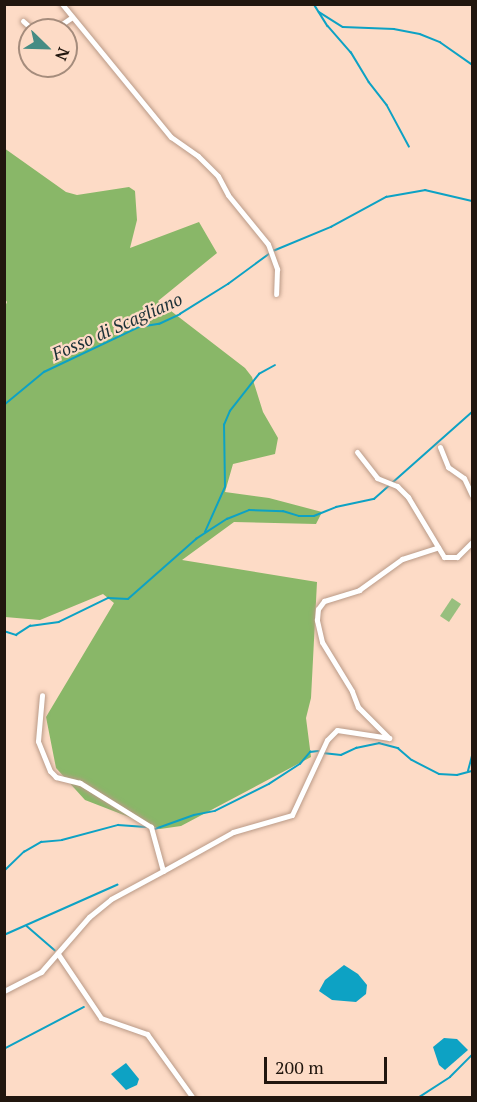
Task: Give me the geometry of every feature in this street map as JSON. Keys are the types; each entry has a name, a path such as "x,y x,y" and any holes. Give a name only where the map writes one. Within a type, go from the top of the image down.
{"street":[{"path":"62,4 171,137 198,156 218,176 228,195 268,244 277,269 276,294"},
{"path":"440,447 448,467 463,477 472,495"},
{"path":"357,452 377,478 397,486 408,497 444,557 453,559 472,542"},
{"path":"4,991 36,975 58,954 89,917 111,900 233,832 292,815 327,740 337,730 389,738 358,707 352,691 322,642 317,620 318,609 324,601 359,590 402,559 438,547"},
{"path":"42,695 38,741 50,771 56,777 80,783 151,827 163,871"},
{"path":"58,954 101,1018 147,1034 194,1098"}],"green space":[{"path":"4,148 66,192 77,195 129,187 135,191 137,220 130,248 199,222 217,253 158,301 245,368 252,377 263,412 278,438 275,454 233,464 225,492 269,498 322,512 316,524 234,522 182,560 317,582 311,698 306,718 311,757 181,826 160,829 85,800 56,768 46,717 114,603 103,594 40,620 5,617 4,309 7,302 4,298"},
{"path":"452,598 461,604 449,622 440,616"}],"water":[{"path":"344,965 358,974 367,985 366,994 356,1002 332,1000 319,991 325,980"},
{"path":"444,1038 457,1039 468,1050 445,1070 439,1065 433,1047"},
{"path":"126,1063 139,1079 137,1085 126,1090 111,1074"}],"waterway":[{"path":"314,4 328,26 351,52 369,82 387,105 409,146"},
{"path":"319,12 343,27 394,29 420,34 440,42 472,64"},
{"name":"Fosso di Scagliano","path":"273,251 331,227 386,197 425,190 472,201"},
{"name":"Fosso di Scagliano","path":"4,405 44,372 139,327 159,324 180,314 228,284 269,254"},
{"path":"205,532 225,487 224,425 230,411 259,374 275,365"},
{"path":"4,631 16,635 30,626 59,622 108,598 128,599 196,539 227,519 249,510 283,511 299,516 314,516 336,507 374,499 472,412"},
{"path":"323,753 341,755 356,748 379,743 398,748 412,760 439,774 457,775 472,771"},
{"path":"155,829 194,815 215,811 269,784 300,764 310,752 318,751"},
{"path":"468,771 472,756"},
{"path":"4,871 24,852 41,842 62,840 118,825 146,827"},
{"path":"4,935 117,885"},
{"path":"27,926 55,950"},
{"path":"4,1049 84,1007"},
{"path":"418,1098 450,1077 472,1055"}]}
